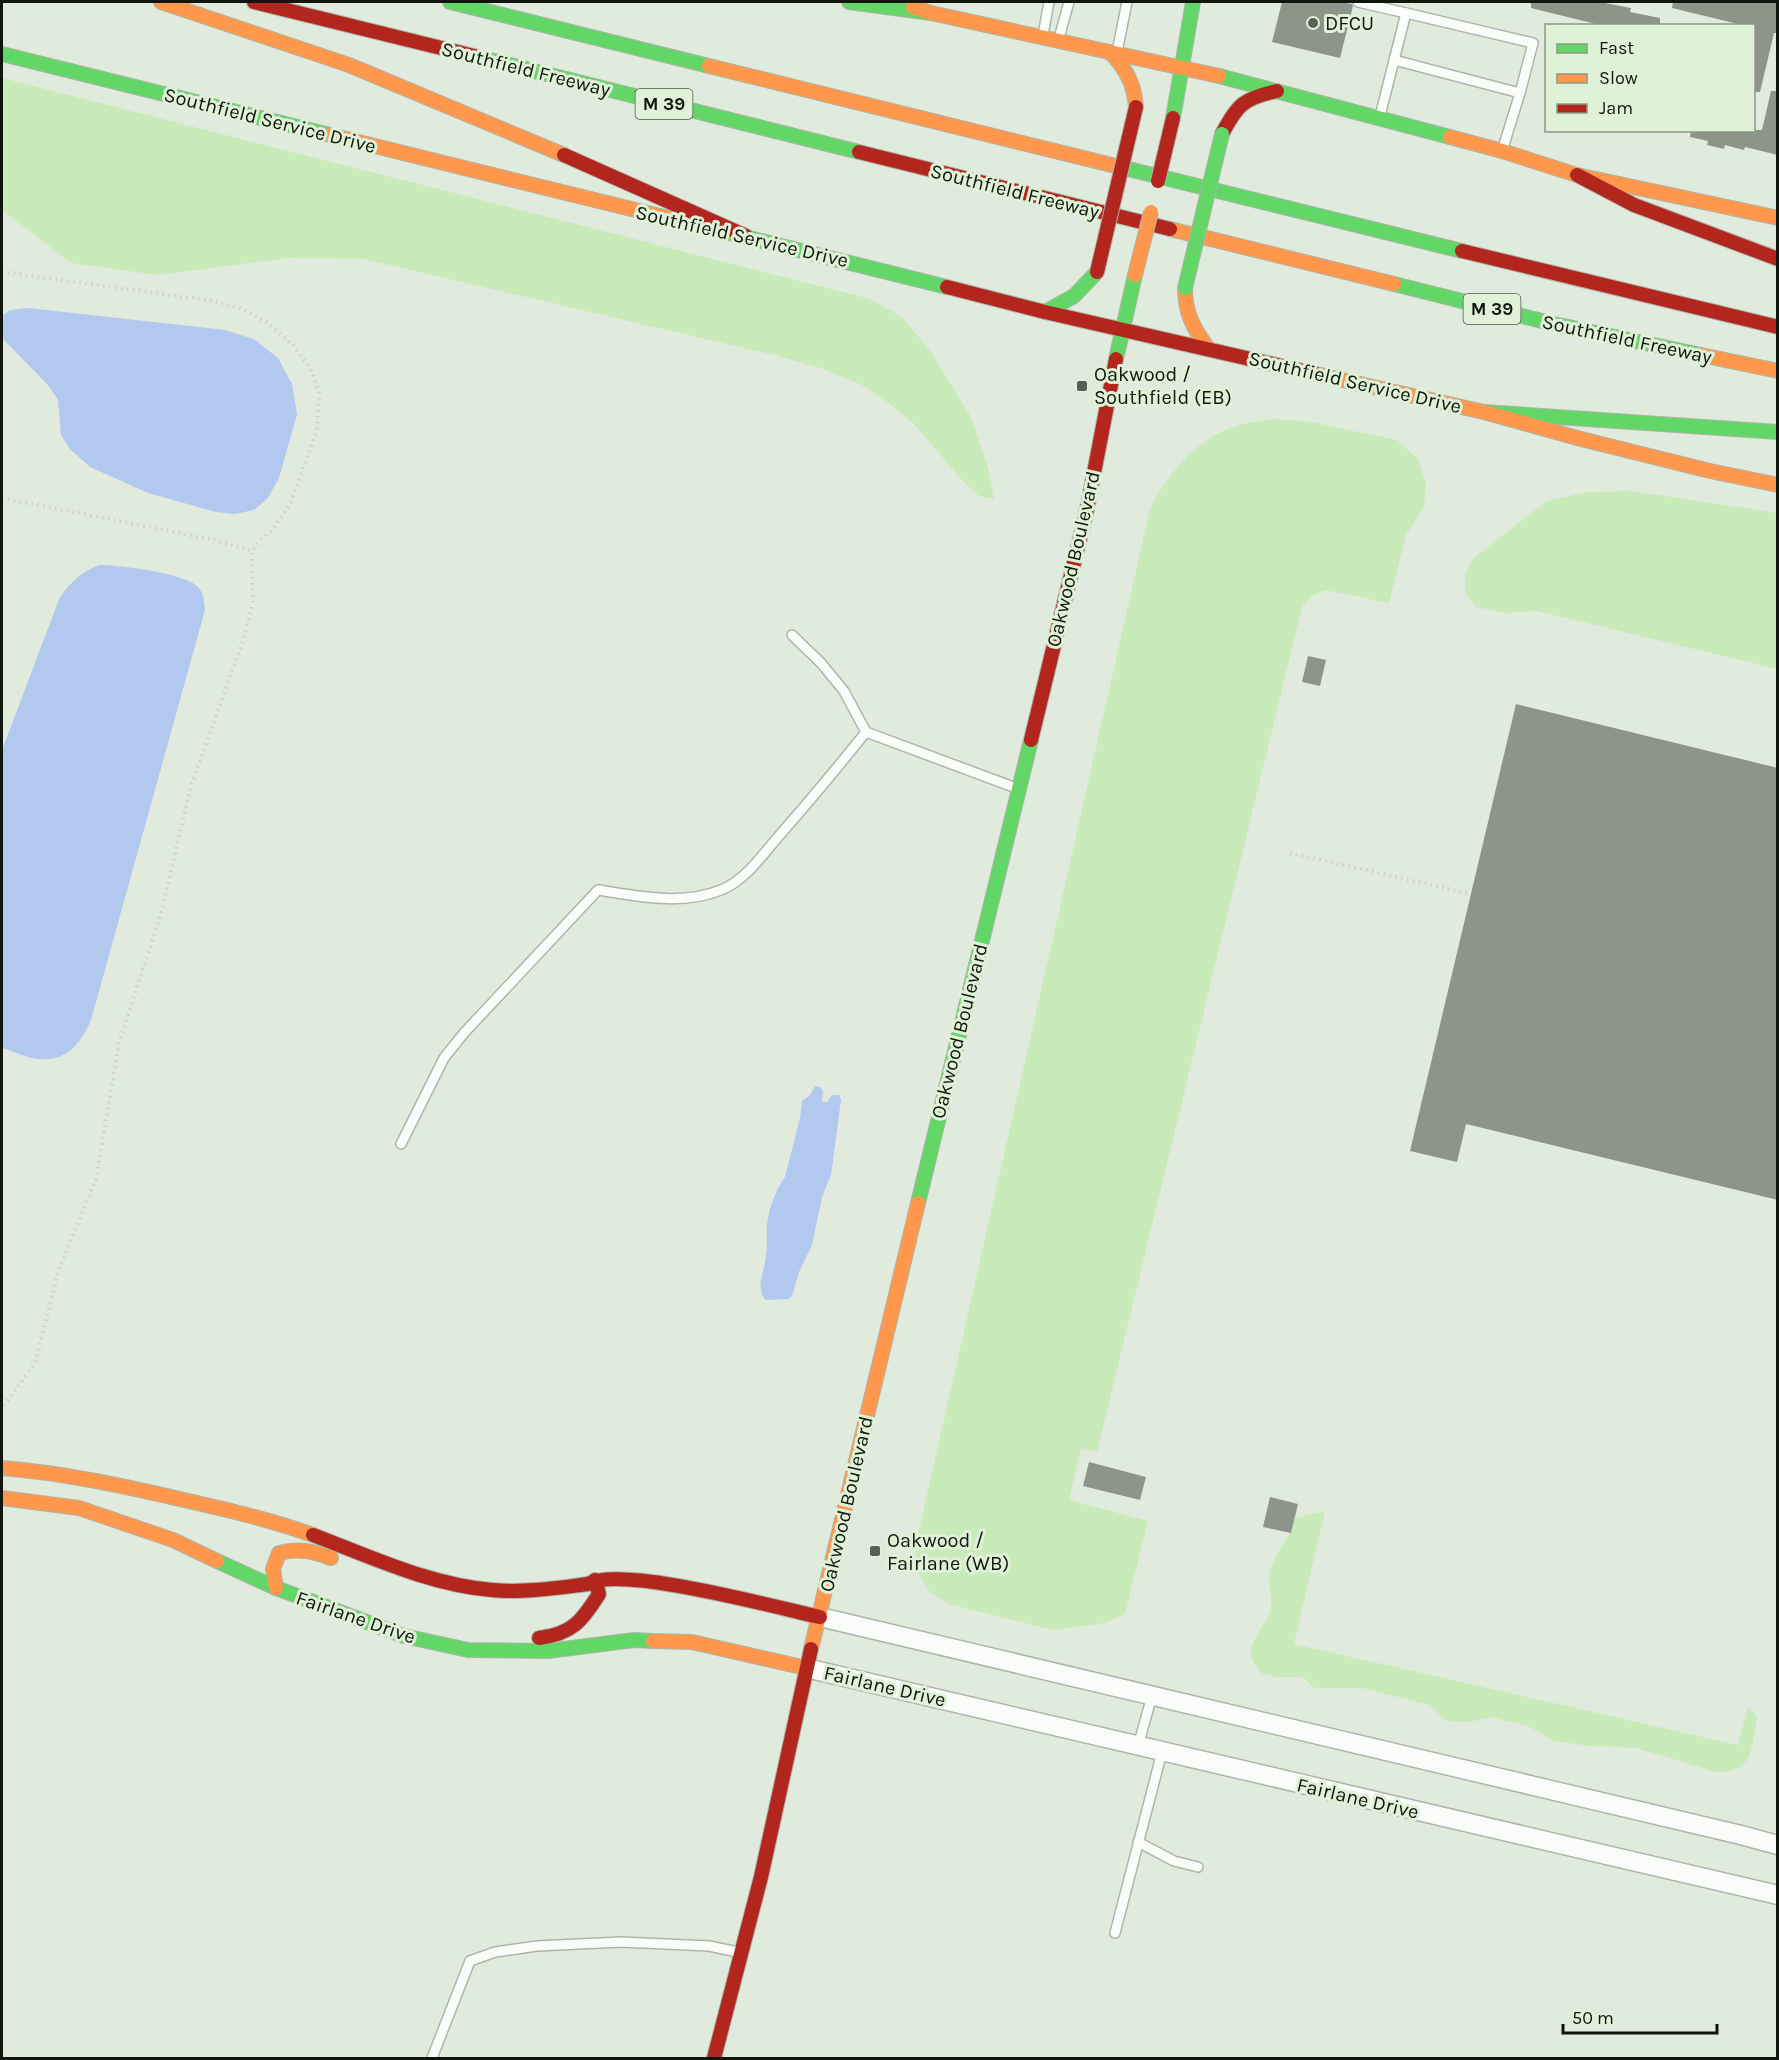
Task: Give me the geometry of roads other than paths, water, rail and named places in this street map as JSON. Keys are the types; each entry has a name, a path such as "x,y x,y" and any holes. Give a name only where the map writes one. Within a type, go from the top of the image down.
{"main road":[{"path":"161,2 349,65 585,164 746,236"},
{"name":"Southfield Freeway","path":"254,2 1554,324 1778,372"},
{"name":"M 39","path":"450,2 1778,327"},
{"path":"849,2 931,13 1181,67 1280,91 1577,175 1778,218"},
{"path":"894,2 931,13"},
{"name":"Oakwood Boulevard","path":"714,2058 761,1877 806,1668 820,1617 852,1472 1087,509 1122,329 1173,118 1193,2"},
{"path":"1045,312 1065,303 1083,290 1097,272 1136,107 1136,88 1127,69 1114,52"},
{"name":"Southfield Service Drive","path":"2,54 671,220 746,236 1045,312 1484,411"},
{"path":"1208,348 1193,328 1184,309 1185,288 1222,134 1237,106 1257,95 1280,91"},
{"path":"1577,175 1634,205 1778,259"},
{"path":"1484,411 1778,432"},
{"path":"1484,411 1581,439 1710,471 1778,485"},
{"path":"2,1468 116,1483 203,1504 289,1526 429,1579 480,1590 523,1591 588,1584 595,1580 639,1581 677,1585 820,1617"},
{"name":"Fairlane Drive","path":"2,1498 80,1508 102,1515 173,1540 276,1588 404,1636 468,1650 548,1651 634,1640 692,1642 806,1668"},
{"path":"276,1588 273,1569 279,1553 292,1548 312,1550 342,1562"},
{"path":"392,1582 429,1579"},
{"path":"404,1636 449,1635 502,1640 557,1636 571,1631 582,1620 599,1594 595,1580"}],"street":[{"path":"820,1617 1741,1834 1778,1845"},
{"name":"Fairlane Drive","path":"806,1668 1778,1895"}],"lane":[{"path":"1043,36 1049,2"},
{"path":"1058,40 1069,2"},
{"path":"1114,52 1127,2"},
{"path":"1358,2 1533,43 1502,152"},
{"path":"1379,118 1406,13"},
{"path":"1394,60 1520,93"},
{"path":"792,635 821,663 843,691 866,732 1018,789"},
{"path":"401,1144 444,1058 598,890 660,899 698,897 722,890 741,877 764,853 822,787 866,732"},
{"path":"1138,1746 1152,1696"},
{"path":"1115,1933 1162,1752"},
{"path":"1138,1842 1174,1861 1198,1867"},
{"path":"432,2058 470,1961 495,1952 537,1946 621,1942 709,1946 740,1953"}],"water":[{"path":"28,308 225,330 254,339 278,358 292,384 297,414 279,478 268,498 254,510 235,514 216,512 148,493 90,467 70,449 61,435 58,400 48,385 2,338 2,316 10,310"},
{"path":"99,565 151,571 191,582 201,592 205,610 91,1020 83,1036 72,1049 57,1057 38,1059 2,1048 2,750 60,597 77,578"},
{"path":"815,1086 820,1087 823,1091 822,1102 827,1102 832,1095 839,1095 841,1100 831,1175 822,1197 812,1245 799,1272 792,1296 788,1299 765,1300 761,1283 767,1251 769,1213 785,1177 802,1101 810,1095"}],"place":[{"name":"DFCU","path":"1313,23"},
{"name":"Oakwood / Southfield (EB)","path":"1082,386"},
{"name":"Oakwood / Fairlane (WB)","path":"875,1551"}]}
